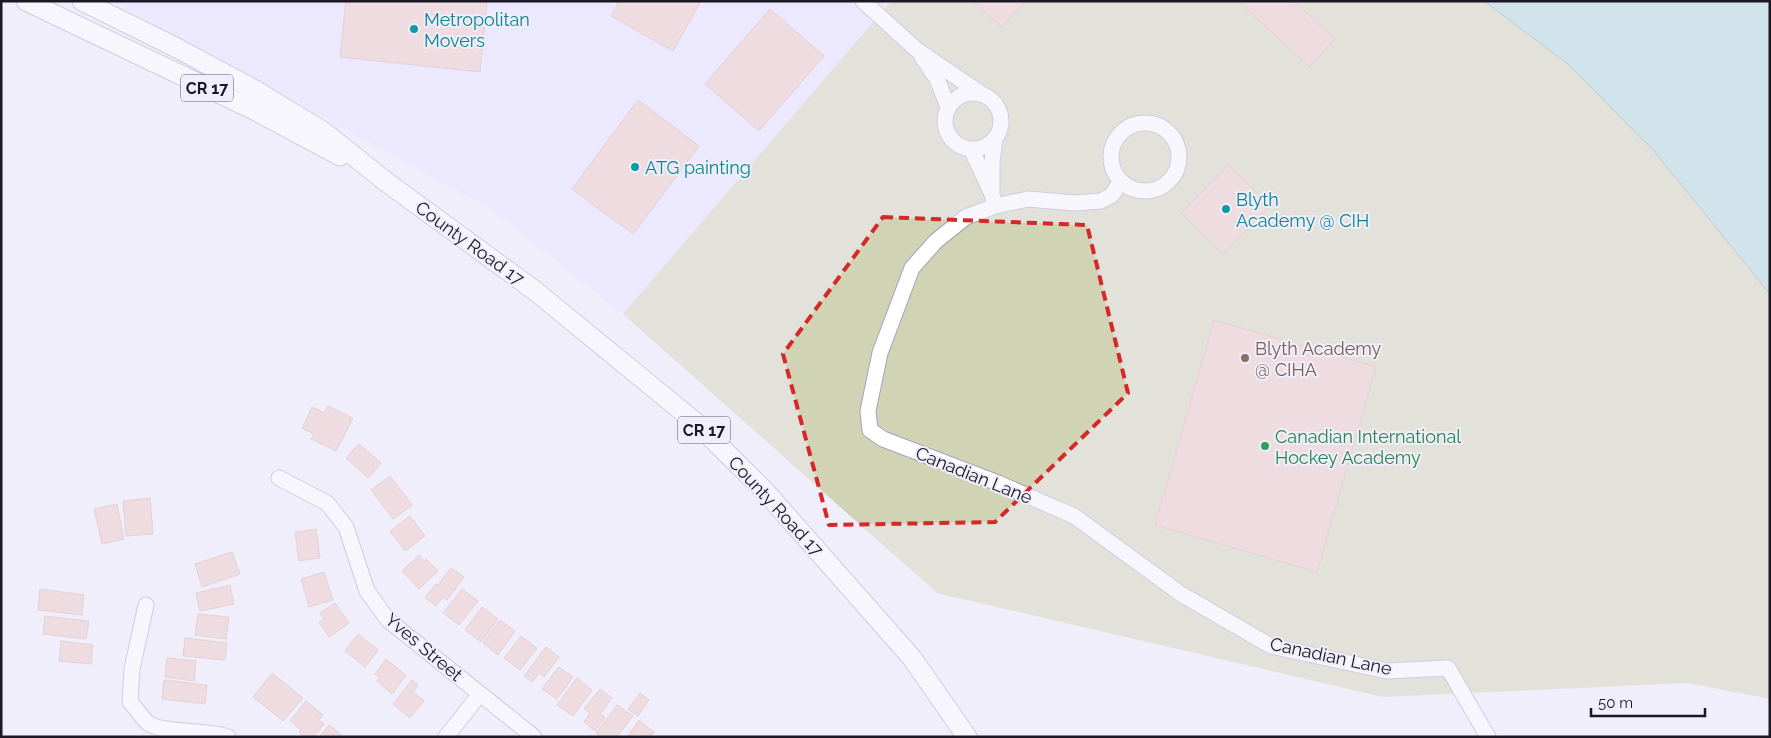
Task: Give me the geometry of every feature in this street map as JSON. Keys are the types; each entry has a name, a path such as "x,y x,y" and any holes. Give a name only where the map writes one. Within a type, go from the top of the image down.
{"main road":[{"name":"County Road 17","path":"26,1 256,111 385,181"},
{"name":"County Road 17","path":"82,1 177,48 253,89 324,132 385,181 534,290 694,421 763,489 912,658 967,737"}],"street":[{"path":"863,1 917,50 995,103 1000,111 1000,129 989,144 971,149 954,141 948,134 946,116 948,107 954,100 962,95 980,93"},
{"path":"917,50 937,79 948,107"},
{"path":"1148,122 1170,132 1180,152 1178,168 1170,182 1161,188 1151,191 1140,191 1129,188 1121,181 1114,172 1110,160 1112,148 1117,137 1125,129 1136,123 1148,122"},
{"path":"993,200 992,163 995,138"},
{"path":"971,149 993,200"},
{"name":"Canadian Lane","path":"1121,181 1112,195 1101,201 1075,203 1028,199 993,200 966,217 936,241 912,268 880,352 868,411 870,430 883,439 998,483 1074,516 1182,594 1271,646 1387,671 1448,668 1488,737"},
{"name":"Yves Street","path":"279,478 327,503 346,527 367,591 388,620 534,737"},
{"path":"146,605 132,669 130,702 148,724 164,729 218,733 228,737"},
{"path":"446,737 480,694"}],"highlighted area":[{"path":"883,217 1087,225 1128,393 995,522 829,525 783,354"}],"shaded area":[{"path":"111,1 891,1 623,314 496,212"},
{"path":"891,1 1486,1 1568,64 1654,151 1770,294 1770,699 1688,683 1383,697 937,593 623,314"},
{"path":"1484,1 1770,1 1770,294 1654,151 1568,64"}],"building":[{"name":"Metropolitan Movers","path":"346,1 487,1 480,72 340,57"},
{"path":"619,1 701,1 673,51 611,16"},
{"path":"973,1 1025,1 1002,27"},
{"path":"1238,1 1294,1 1335,39 1309,67"},
{"path":"770,9 824,56 759,131 705,84"},
{"name":"ATG painting","path":"638,100 699,146 633,234 572,189"},
{"name":"Blyth Academy @ CIH","path":"1228,165 1270,206 1223,254 1181,213"},
{"name":"Canadian International Hockey Academy","path":"1214,320 1376,367 1317,572 1155,525"},
{"path":"328,406 353,418 336,451 311,439 314,434 302,428 312,407 324,413"},
{"path":"359,444 381,463 368,478 346,458"},
{"path":"390,476 412,505 393,519 371,490"},
{"path":"150,498 153,534 126,536 123,501"},
{"path":"117,504 124,539 102,544 94,509"},
{"path":"410,516 425,536 405,551 390,531"},
{"path":"316,529 320,558 299,561 295,532"},
{"path":"232,552 240,574 202,587 195,564"},
{"path":"419,555 438,571 419,589 402,571"},
{"path":"451,568 464,577 447,600 443,597 436,606 425,598"},
{"path":"324,572 333,600 309,607 301,579"},
{"path":"230,585 234,604 200,611 196,593"},
{"path":"40,589 84,595 82,615 38,610"},
{"path":"462,589 478,601 459,625 443,613"},
{"path":"335,603 349,623 329,637 319,622 324,619 320,613"},
{"path":"482,607 498,619 481,642 465,630"},
{"path":"198,614 229,617 226,639 195,635"},
{"path":"45,616 89,621 86,639 43,634"},
{"path":"500,620 515,631 498,655 483,643"},
{"path":"358,634 378,650 365,667 345,651"},
{"path":"521,636 537,648 520,670 504,658"},
{"path":"185,638 227,643 225,660 183,656"},
{"path":"61,641 93,645 91,664 59,661"},
{"path":"546,647 559,657 544,677 539,673 532,682 524,676"},
{"path":"167,658 196,661 194,681 165,677"},
{"path":"386,659 406,675 392,694 377,681 380,677 375,674"},
{"path":"559,667 573,677 557,699 542,689"},
{"path":"272,673 303,698 283,721 253,697"},
{"path":"577,678 592,690 573,716 557,705"},
{"path":"164,680 207,685 205,704 162,699"},
{"path":"412,680 418,685 413,692 424,701 410,718 393,704"},
{"path":"600,689 612,698 600,714 605,717 595,731 584,722 590,713 584,709"},
{"path":"640,693 649,700 638,716 628,709"},
{"path":"306,701 323,715 319,720 324,724 314,737 304,737 299,732 301,730 290,721"},
{"path":"617,705 633,716 617,737 601,737 596,733"},
{"path":"639,720 654,732 650,737 627,737"},
{"path":"329,725 344,737 319,737"}],"place":[{"name":"Metropolitan Movers","path":"414,29"},
{"name":"ATG painting","path":"635,167"},
{"name":"Blyth Academy @ CIH","path":"1226,209"},
{"name":"Blyth Academy @ CIHA","path":"1245,358"},
{"name":"Canadian International Hockey Academy","path":"1265,446"}]}
